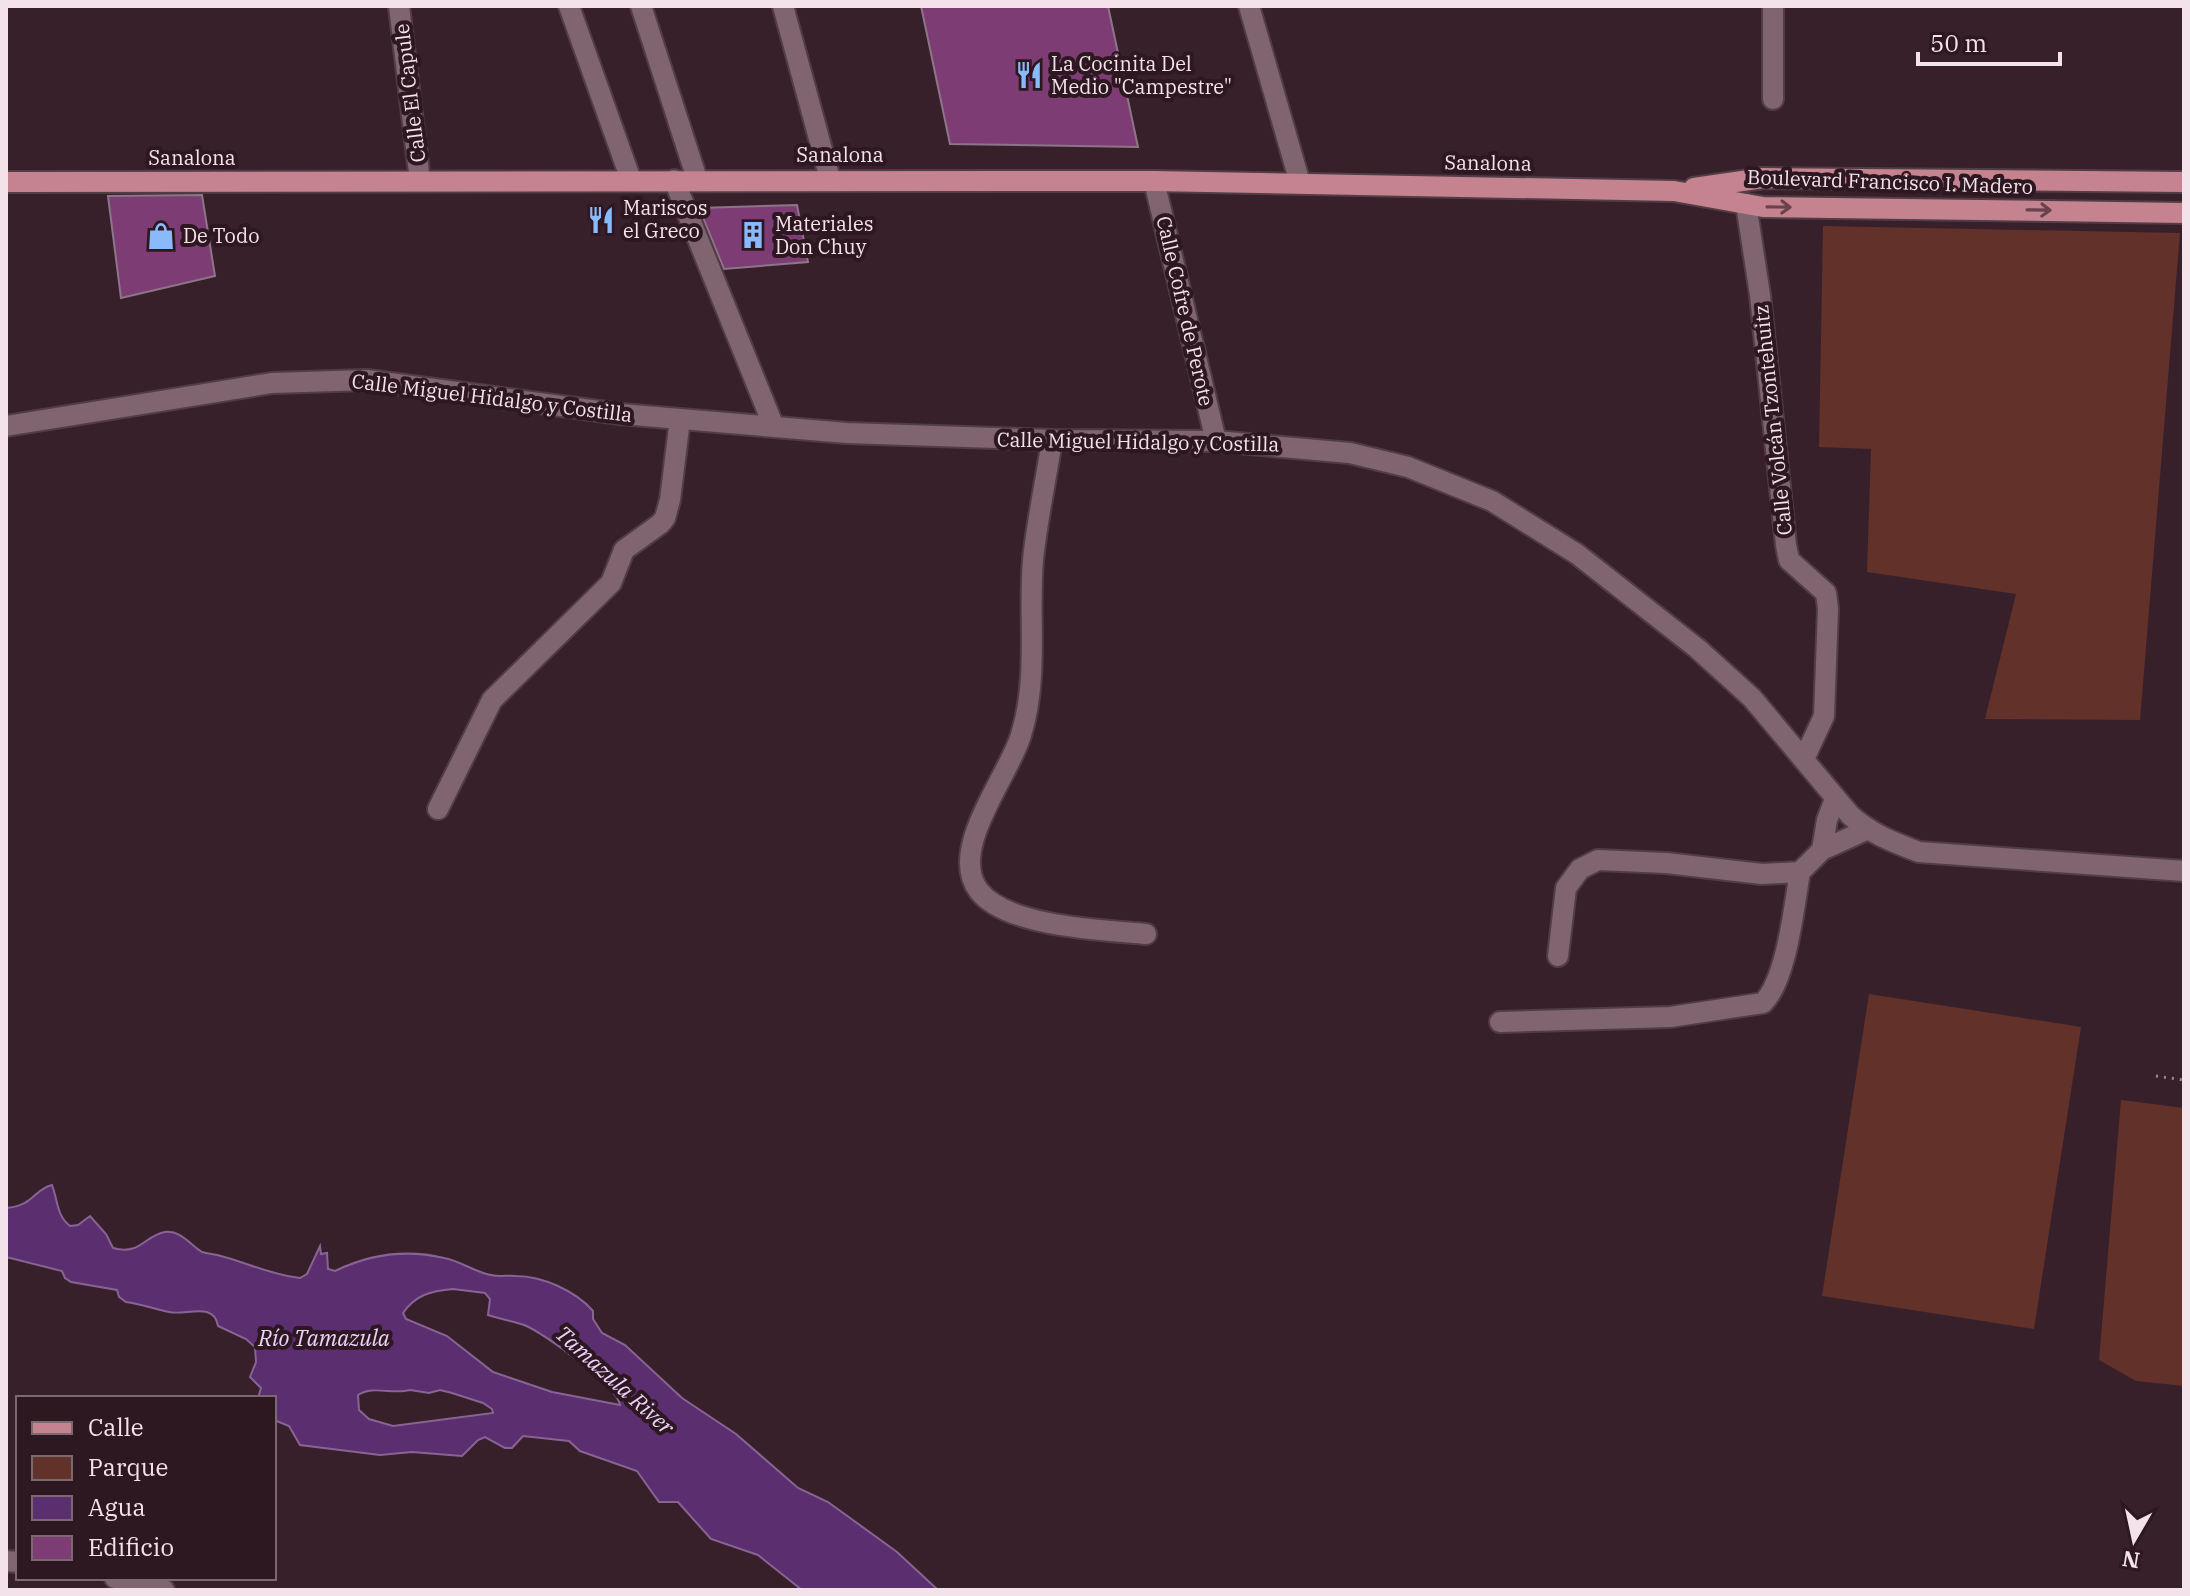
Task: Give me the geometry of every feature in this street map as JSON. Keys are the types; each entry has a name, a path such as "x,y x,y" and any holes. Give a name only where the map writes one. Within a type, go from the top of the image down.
{"main road":[{"name":"Boulevard Francisco I. Madero","path":"1674,191 1763,178 2184,182"},
{"name":"Sanalona","path":"6,182 830,179 1300,183 1674,191"},
{"path":"1948,179 1948,209"},
{"name":"Boulevard Francisco I. Madero","path":"1674,191 1763,207 2184,213"}],"street":[{"name":"Calle El Capule","path":"399,6 420,181"},
{"path":"569,6 631,180"},
{"path":"641,6 697,179"},
{"path":"783,6 830,179"},
{"path":"1249,6 1300,183"},
{"path":"1773,6 1773,99"},
{"path":"674,180 774,427"},
{"name":"Calle Cofre de Perote","path":"1154,181 1216,441"},
{"name":"Calle Volcán Tzontehuitz","path":"1746,204 1760,295 1789,560 1826,593 1828,609 1824,716 1804,759"},
{"name":"Calle Miguel Hidalgo y Costilla","path":"6,426 272,383 367,380 680,419 774,427 936,438 1216,441 1350,453 1408,467 1492,501 1577,554 1698,649 1752,698 1835,799 1866,830 1919,852 2184,871"},
{"path":"438,809 492,700 515,674 611,583 624,550 665,518 680,419"},
{"path":"1052,440 1033,561 1029,701 1022,734 1011,762 973,839 972,876 987,899 1013,913 1077,928 1146,934"},
{"path":"1822,850 1827,820 1835,799"},
{"path":"1500,1022 1670,1017 1763,1003 1774,992 1800,872 1822,850 1866,830"},
{"path":"1558,956 1566,888 1580,869 1598,860 1666,863 1762,874 1800,872"},
{"path":"126,1580 164,1590"}],"path":[{"path":"2156,1076 2184,1080"}],"green space":[{"path":"1823,226 2180,233 2140,720 1985,719 2016,594 1867,572 1871,449 1819,447"},
{"path":"1869,994 2081,1027 2034,1329 1822,1296"},
{"path":"2121,1100 2184,1108 2184,1386 2136,1381 2099,1360"}],"water":[{"name":"Río Tamazula","path":"52,1185 60,1212 70,1226 78,1225 90,1216 106,1234 113,1248 122,1250 136,1247 158,1234 171,1232 202,1252 300,1278 307,1274 320,1246 321,1254 327,1253 328,1269 335,1271 375,1257 416,1254 450,1259 491,1275 526,1277 558,1286 586,1304 593,1311 593,1319 602,1333 625,1345 682,1398 736,1434 798,1488 828,1502 897,1552 938,1590 802,1590 758,1555 711,1539 678,1502 659,1502 637,1471 580,1451 569,1441 523,1436 512,1448 505,1448 485,1437 462,1456 412,1452 380,1455 300,1445 289,1426 276,1421 276,1396 259,1396 261,1388 250,1377 256,1362 255,1347 246,1339 218,1326 211,1314 198,1311 176,1313 126,1302 119,1297 117,1290 71,1282 62,1271 6,1257 6,1208 28,1201","holes":["453,1289 485,1293 490,1299 488,1315 524,1325 547,1338 594,1374 620,1405 552,1392 493,1372 447,1336 406,1319 403,1313 418,1298 431,1293","410,1390 429,1393 440,1390 452,1393 483,1403 493,1413 393,1426 369,1419 359,1410 358,1395 364,1392"]}],"building":[{"name":"La Cocinita Del Medio \"Campestre\"","path":"921,6 1108,6 1138,147 950,144"},
{"name":"De Todo","path":"202,195 215,276 121,298 108,196"},
{"name":"Materiales Don Chuy","path":"797,205 808,262 724,269 699,208"}],"place":[{"name":"La Cocinita Del Medio \"Campestre\"","path":"1029,75"},
{"name":"Mariscos el Greco","path":"601,220"},
{"name":"Materiales Don Chuy","path":"753,235"},
{"name":"De Todo","path":"161,236"}],"water label":[{"name":"Tamazula River","path":"615,1380"}]}
